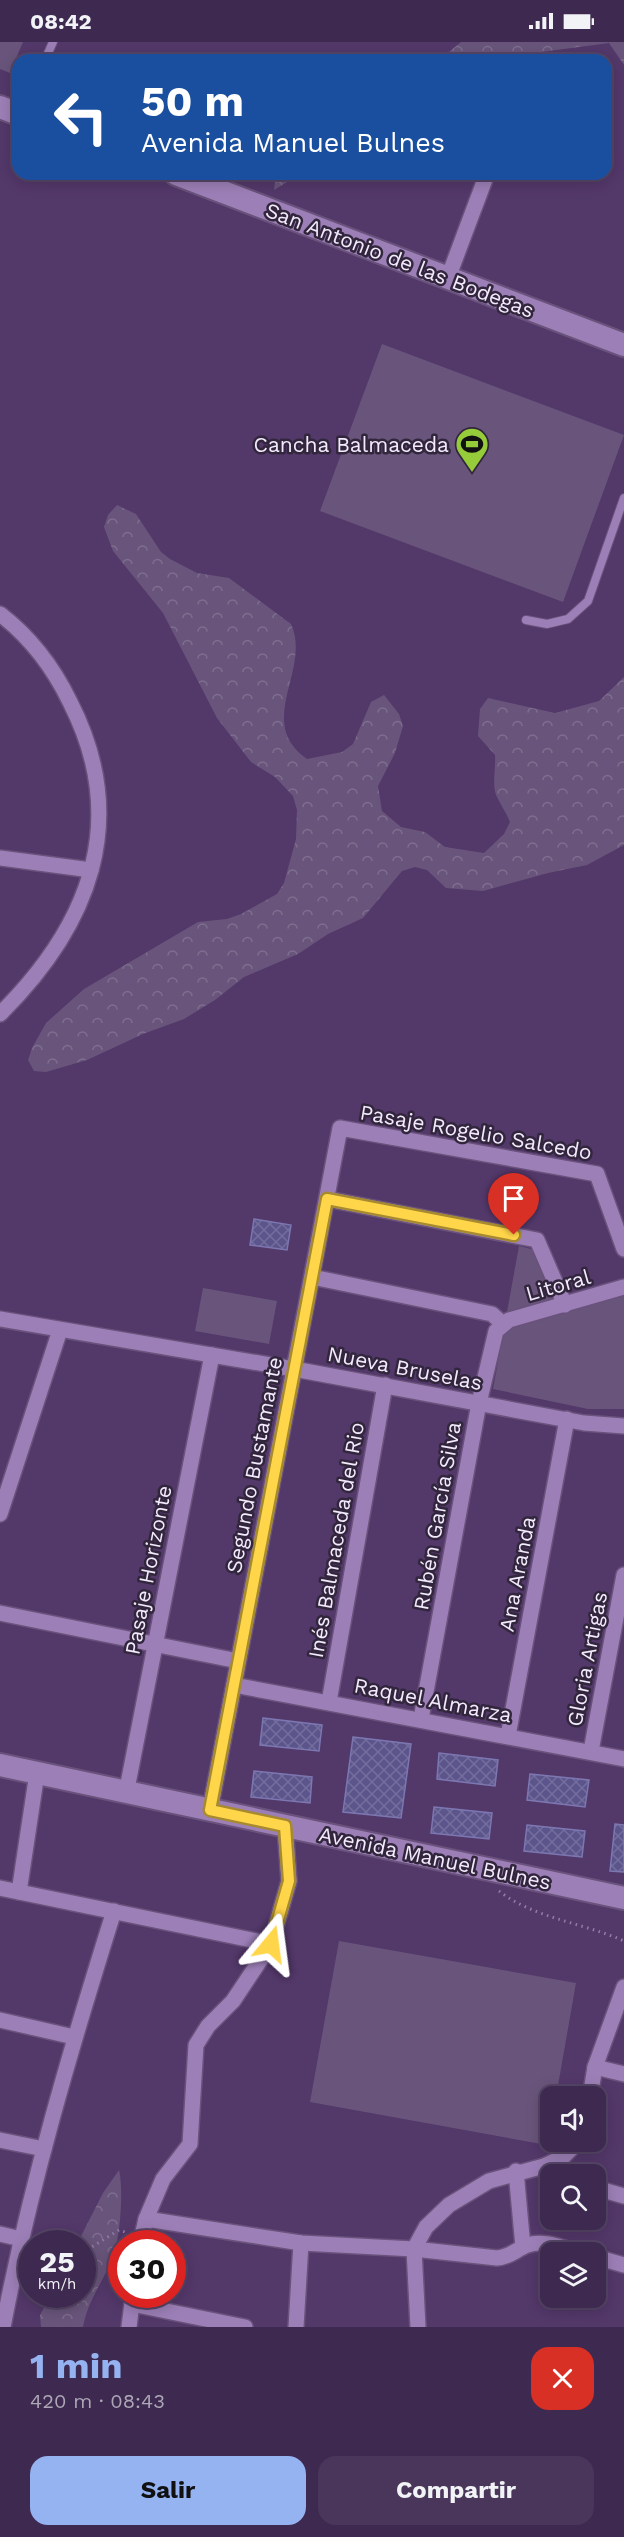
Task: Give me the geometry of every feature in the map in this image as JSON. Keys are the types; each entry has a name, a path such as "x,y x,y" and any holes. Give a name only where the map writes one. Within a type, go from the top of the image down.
{"street":[{"name":"San Antonio de las Bodegas","path":"192,180 624,345"},
{"path":"448,278 485,180"},
{"path":"0,614 30,643 51,669 76,714 86,738 98,794 98,830 91,870 79,907 57,948 25,989 0,1014"},
{"path":"0,858 91,870"},
{"name":"Segundo Bustamante","path":"210,1810 340,1128"},
{"name":"Pasaje Rogelio Salcedo","path":"340,1128 597,1174 624,1249"},
{"path":"327,1199 537,1240 566,1305"},
{"path":"312,1277 492,1314 503,1324"},
{"name":"Litoral","path":"503,1324 624,1287"},
{"name":"Nueva Bruselas","path":"0,1319 385,1385 601,1426 624,1426"},
{"name":"Rubén García Silva","path":"421,1719 479,1403 496,1331 503,1324"},
{"path":"0,1514 60,1329"},
{"name":"Pasaje Horizonte","path":"126,1794 212,1355"},
{"name":"Inés Balmaceda del Rio","path":"329,1702 385,1385"},
{"name":"Ana Aranda","path":"508,1736 567,1419"},
{"name":"Gloria Artigas","path":"591,1751 624,1575"},
{"path":"0,1613 238,1661"},
{"name":"Raquel Almarza","path":"234,1685 624,1759"},
{"name":"Avenida Manuel Bulnes","path":"0,1765 126,1794 624,1898"},
{"path":"19,1892 37,1773"},
{"path":"143,2230 146,2218 167,2174 190,2144 196,2045 208,2026 233,2001 271,1944 289,1881 285,1826"},
{"path":"0,1888 271,1944"},
{"path":"23,2230 74,2037 114,1911"},
{"path":"592,2086 595,2067 624,1987"},
{"path":"0,2020 74,2037"},
{"path":"595,2067 624,2074"},
{"path":"0,2140 44,2149"},
{"path":"548,2164 568,2152"},
{"path":"418,2327 414,2249 426,2227 448,2205 489,2181 516,2171 540,2167"},
{"path":"516,2171 523,2247"},
{"path":"606,2191 624,2196"},
{"path":"146,2218 302,2243 414,2249 497,2258 510,2256 523,2247 540,2243"},
{"path":"0,2234 18,2238"},
{"path":"296,2327 302,2243"},
{"path":"3,2327 18,2254"},
{"path":"606,2260 624,2265"},
{"path":"129,2327 131,2308"},
{"path":"165,2308 245,2327"}],"lane":[{"path":"526,620 547,624 568,619 588,602 624,498"}],"path":[{"path":"498,1891 515,1904 598,1929 624,1941"}],"green space":[{"path":"0,42 23,42 18,54 12,54 10,73 0,69"},
{"path":"461,42 624,42 624,65 609,43 526,54 446,54"},
{"path":"275,180 290,180 274,190"},
{"name":"Cancha Balmaceda","path":"382,344 624,435 563,602 320,511"},
{"path":"117,505 136,514 161,552 170,559 197,573 229,578 291,624 296,641 295,659 284,712 285,729 292,744 307,759 342,752 353,744 371,702 384,695 399,714 403,726 395,753 378,786 382,811 401,827 425,832 445,847 484,853 504,834 510,822 495,790 495,755 478,736 480,709 488,698 555,713 599,701 624,677 624,845 587,865 483,891 446,888 427,870 415,867 402,871 363,918 328,934 298,954 244,977 215,1000 184,1019 143,1034 87,1060 46,1072 34,1071 28,1060 46,1023 84,989 198,922 227,919 277,894 284,883 296,839 297,810 293,796 275,777 251,762 217,718 163,613 113,551 104,527 108,515"},
{"path":"519,1246 535,1250 560,1314 624,1295 624,1409 588,1409 493,1389"},
{"path":"203,1288 277,1301 269,1344 195,1331"},
{"path":"339,1941 576,1983 558,2086 540,2086 540,2144 310,2102"},
{"path":"119,2170 121,2203 119,2230 108,2230 108,2269 96,2292 96,2230 84,2230 103,2193"},
{"path":"44,2308 89,2308 83,2327 41,2327 40,2315"}],"building":[{"path":"254,1219 291,1225 287,1250 250,1245"},
{"path":"263,1718 322,1725 319,1751 260,1745"},
{"path":"353,1737 411,1744 401,1818 343,1812"},
{"path":"439,1753 498,1760 495,1786 437,1779"},
{"path":"254,1771 312,1777 310,1803 251,1797"},
{"path":"530,1774 589,1780 585,1807 527,1800"},
{"path":"434,1807 492,1813 489,1839 431,1833"},
{"path":"615,1824 624,1825 624,1872 610,1871"},
{"path":"527,1825 585,1831 582,1857 524,1851"}],"place":[{"name":"Cancha Balmaceda","path":"472,473"}],"route":[{"path":"271,1944 289,1881 289,1854 285,1826 210,1810 327,1199 514,1235"}]}
